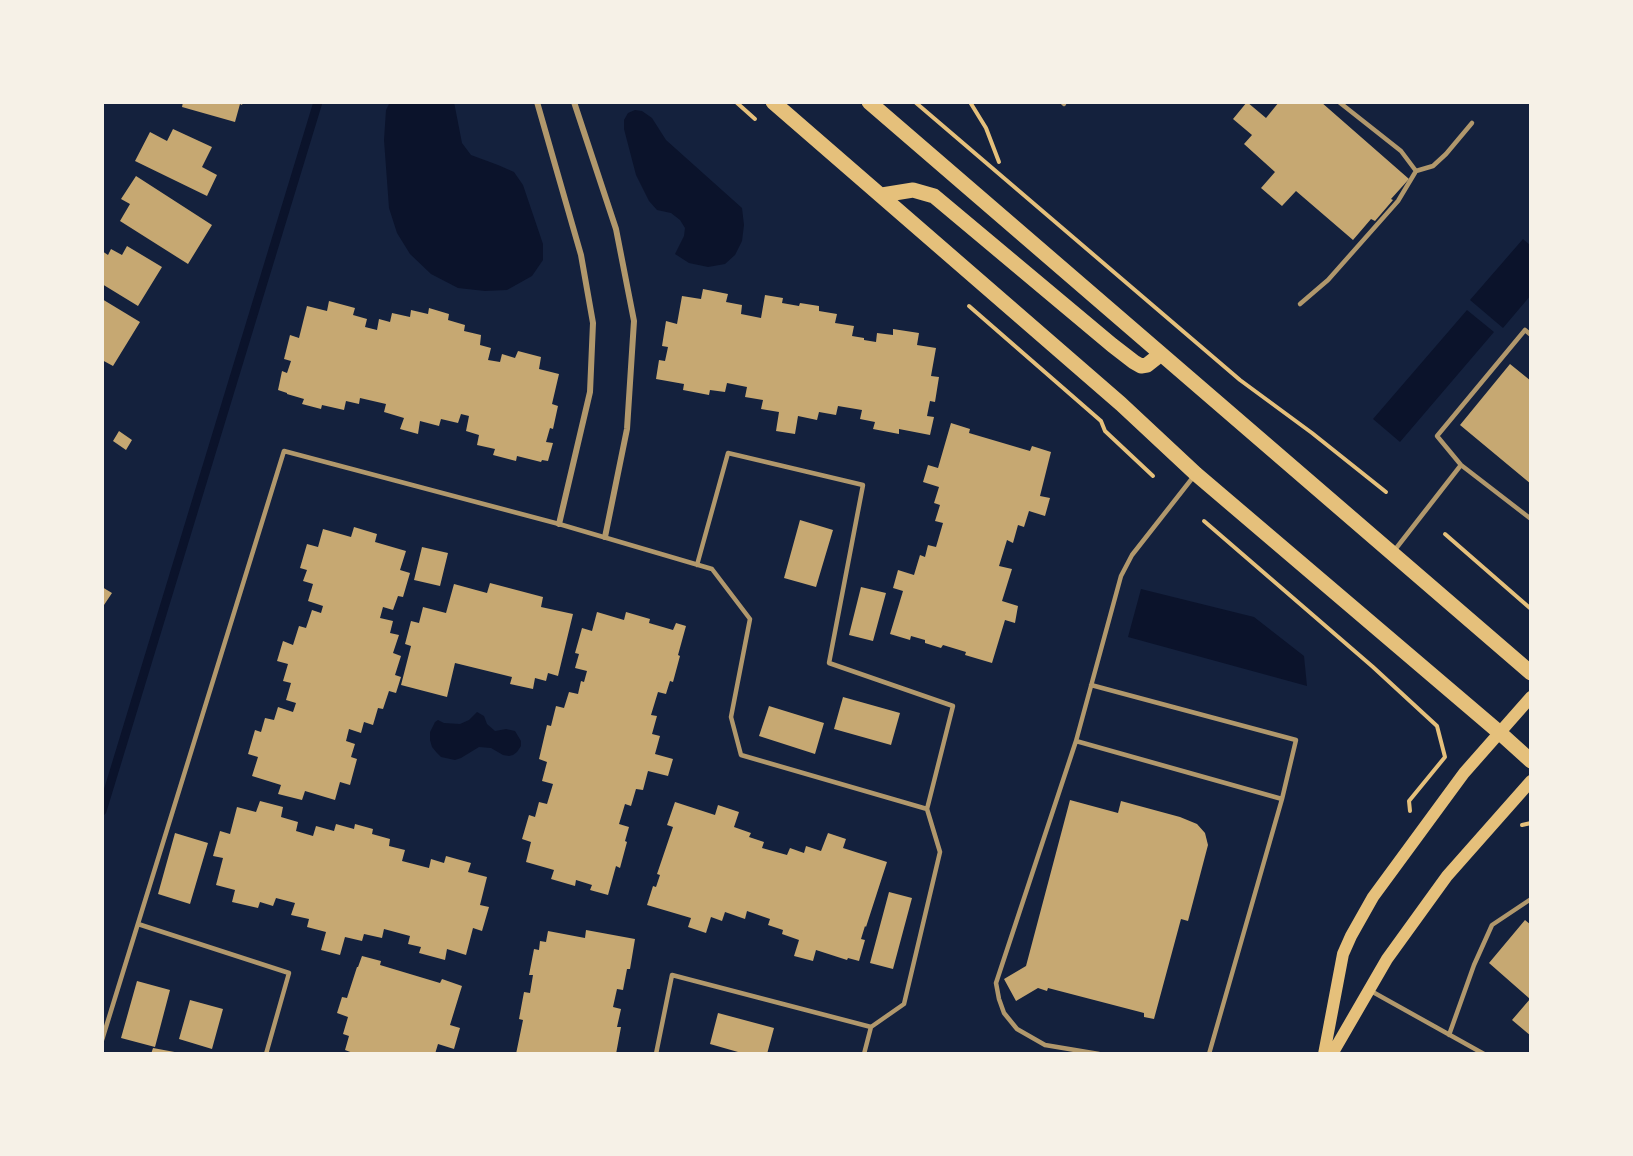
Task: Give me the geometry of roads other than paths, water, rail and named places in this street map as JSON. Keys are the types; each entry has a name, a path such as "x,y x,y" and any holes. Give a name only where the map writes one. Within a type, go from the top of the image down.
{"main road":[{"path":"773,102 1121,404 1196,474 1531,761"},
{"path":"869,102 1531,673"},
{"path":"882,195 913,190 934,196 1134,362 1141,366 1148,365 1161,354"},
{"path":"1324,1054 1343,954 1373,897 1464,773 1531,697"},
{"path":"1332,1054 1387,959 1447,876 1531,781"}],"street":[{"path":"537,102 581,255 593,323 590,392 559,524"},
{"path":"574,102 616,229 634,321 627,429 606,537"}],"lane":[{"path":"1339,102 1401,151 1416,171"},
{"path":"1300,304 1328,280 1398,201 1416,171 1432,166 1446,154 1472,123"},
{"path":"1531,335 1526,330 1437,436 1461,465 1531,519"},
{"path":"102,1040 284,451 559,524 712,569 750,619 731,717 741,755 927,809"},
{"path":"697,565 728,453 863,485 829,663 953,706 927,809 940,852 904,1004 871,1027 864,1054"},
{"path":"1392,553 1461,465"},
{"path":"1098,1054 1045,1046 1017,1029 1004,1013 996,983 1076,741 1121,576 1132,555 1196,474"},
{"path":"1091,685 1296,740 1282,799 1209,1054"},
{"path":"1076,741 1282,799"},
{"path":"1449,1035 1474,965 1492,925 1531,899"},
{"path":"138,924 289,973 266,1054"},
{"path":"656,1054 672,975 871,1027"},
{"path":"1369,990 1484,1054"}],"water":[{"path":"390,102 454,102 462,143 471,155 514,172 523,185 543,244 543,260 532,276 507,290 485,291 458,288 431,274 410,254 397,233 389,208 384,140 386,110"},
{"path":"635,110 642,111 652,118 666,140 742,208 744,225 742,241 735,255 725,264 708,267 689,263 675,254 684,236 685,228 680,220 671,213 657,210 649,201 636,175 624,129 624,120 628,113"},
{"path":"1523,239 1531,246 1531,295 1503,328 1470,300"},
{"path":"1467,310 1494,332 1400,442 1373,419"},
{"path":"1141,589 1254,617 1304,656 1307,686 1128,637"},
{"path":"477,712 484,716 487,724 495,731 506,729 515,731 521,741 517,752 509,756 491,748 479,747 455,760 441,757 432,747 430,740 430,732 435,722 438,720 444,723 460,724 469,720"}],"waterway":[{"path":"102,811 318,102"}]}
